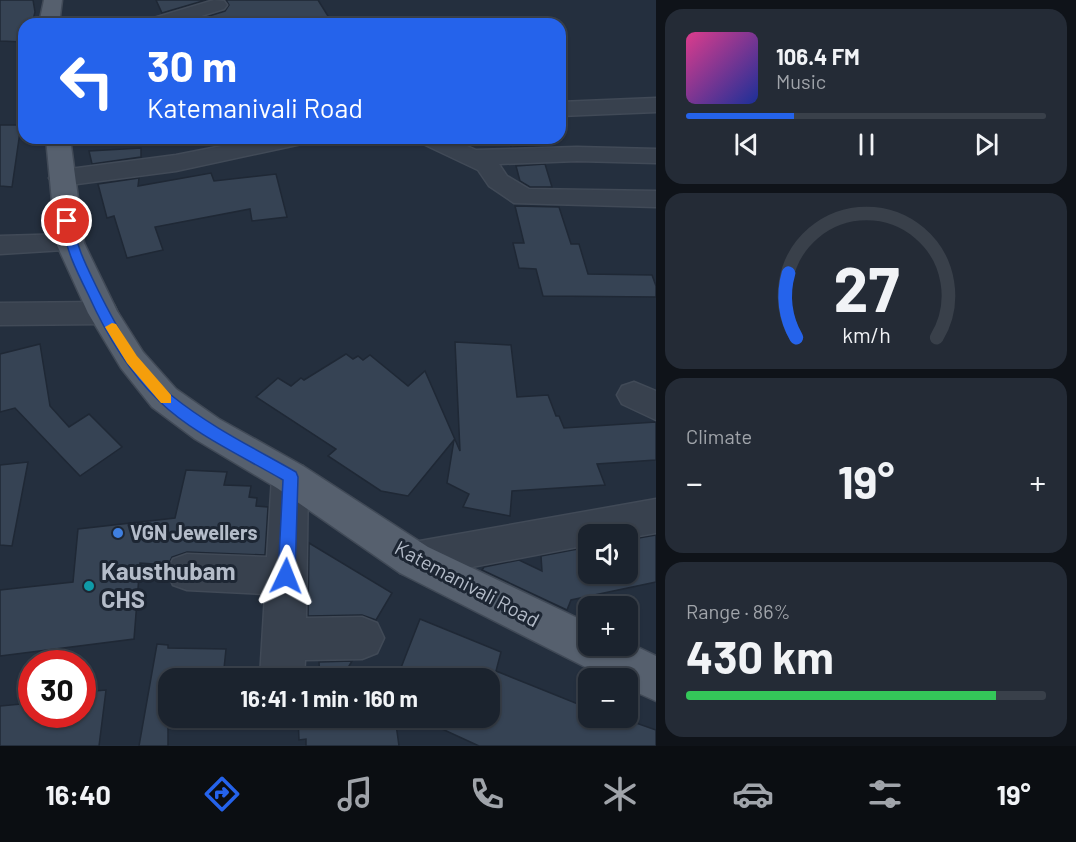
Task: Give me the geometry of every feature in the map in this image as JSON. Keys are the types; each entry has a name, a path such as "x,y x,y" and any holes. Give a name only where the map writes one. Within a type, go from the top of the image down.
{"main road":[{"path":"50,18 53,0"},
{"path":"68,18 70,0"},
{"name":"Katemanivali Road","path":"59,144 70,243 103,312 132,360 164,398 207,429 291,477 414,560 656,679"}],"street":[{"path":"174,18 217,5"},
{"path":"566,109 656,105"},
{"path":"62,178 177,163 268,144"},
{"path":"443,144 487,165 498,181 523,196 656,199"},
{"path":"472,158 577,154 656,156"},
{"path":"0,245 70,243"},
{"path":"0,314 103,312"},
{"path":"291,477 282,659 362,638"},
{"path":"414,560 656,516"},
{"path":"187,572 286,576"}],"building":[{"path":"0,0 33,0 34,18 18,18 18,42 0,41"},
{"path":"156,0 206,0 162,13"},
{"path":"226,0 318,0 329,18 202,18 225,11 229,5"},
{"path":"0,125 18,125 18,144 12,187 0,186"},
{"path":"510,144 538,144 539,146 511,147"},
{"path":"141,148 141,157 92,164 89,151"},
{"path":"545,164 552,187 530,187 520,181 516,166"},
{"path":"211,173 214,181 276,174 287,217 252,221 250,209 155,227 163,250 127,258 114,216 107,218 98,184 139,178 138,186"},
{"path":"515,206 559,207 571,244 579,244 588,274 652,275 656,286 656,297 543,296 536,269 519,268 513,243 524,243"},
{"path":"455,342 511,345 517,397 548,395 556,416 559,416 564,428 656,422 656,460 597,464 605,485 512,491 510,516 463,507 469,494 447,483 454,440 408,496 381,491 328,456 336,449 256,397 278,378 291,386 301,378 304,380 346,354 353,359 358,356 363,360 370,355 408,386 425,371 460,451"},
{"path":"40,344 50,406 69,427 89,414 122,447 80,476 15,408 0,412 0,354"},
{"path":"28,462 12,546 0,545 0,465"},
{"path":"186,470 227,472 224,485 251,486 249,497 257,498 256,506 268,507 265,555 187,552 172,557 168,565 140,563 134,639 47,650 18,650 18,654 0,656 0,590 73,582 78,529 175,518"},
{"path":"656,535 656,582 590,596 578,596 578,599 571,600 567,610 482,570 484,567 519,560 542,571 541,556 578,549 578,584 638,584 638,538"},
{"path":"309,543 392,593 376,620 362,615 308,616"},
{"path":"420,619 501,652 497,668 401,668"},
{"path":"157,644 168,645 168,648 226,649 224,668 158,668 158,728 168,728 168,746 139,746"},
{"path":"352,661 348,668 319,668 319,662"},
{"path":"500,673 578,704 578,728 638,728 638,724 656,730 656,746 479,746 440,728 500,728"},
{"path":"106,690 99,746 0,746 0,706 18,704 18,728 96,728 96,691"},
{"path":"298,728 397,728 399,746 306,746 306,739 299,740"}],"slow traffic":[{"path":"112,327 132,360 166,399"}],"place":[{"name":"VGN Jewellers","path":"118,533"},
{"name":"Kausthubam CHS","path":"89,586"}],"route":[{"path":"67,221 70,243 103,312 132,360 164,398 207,429 291,477 286,576"}]}
